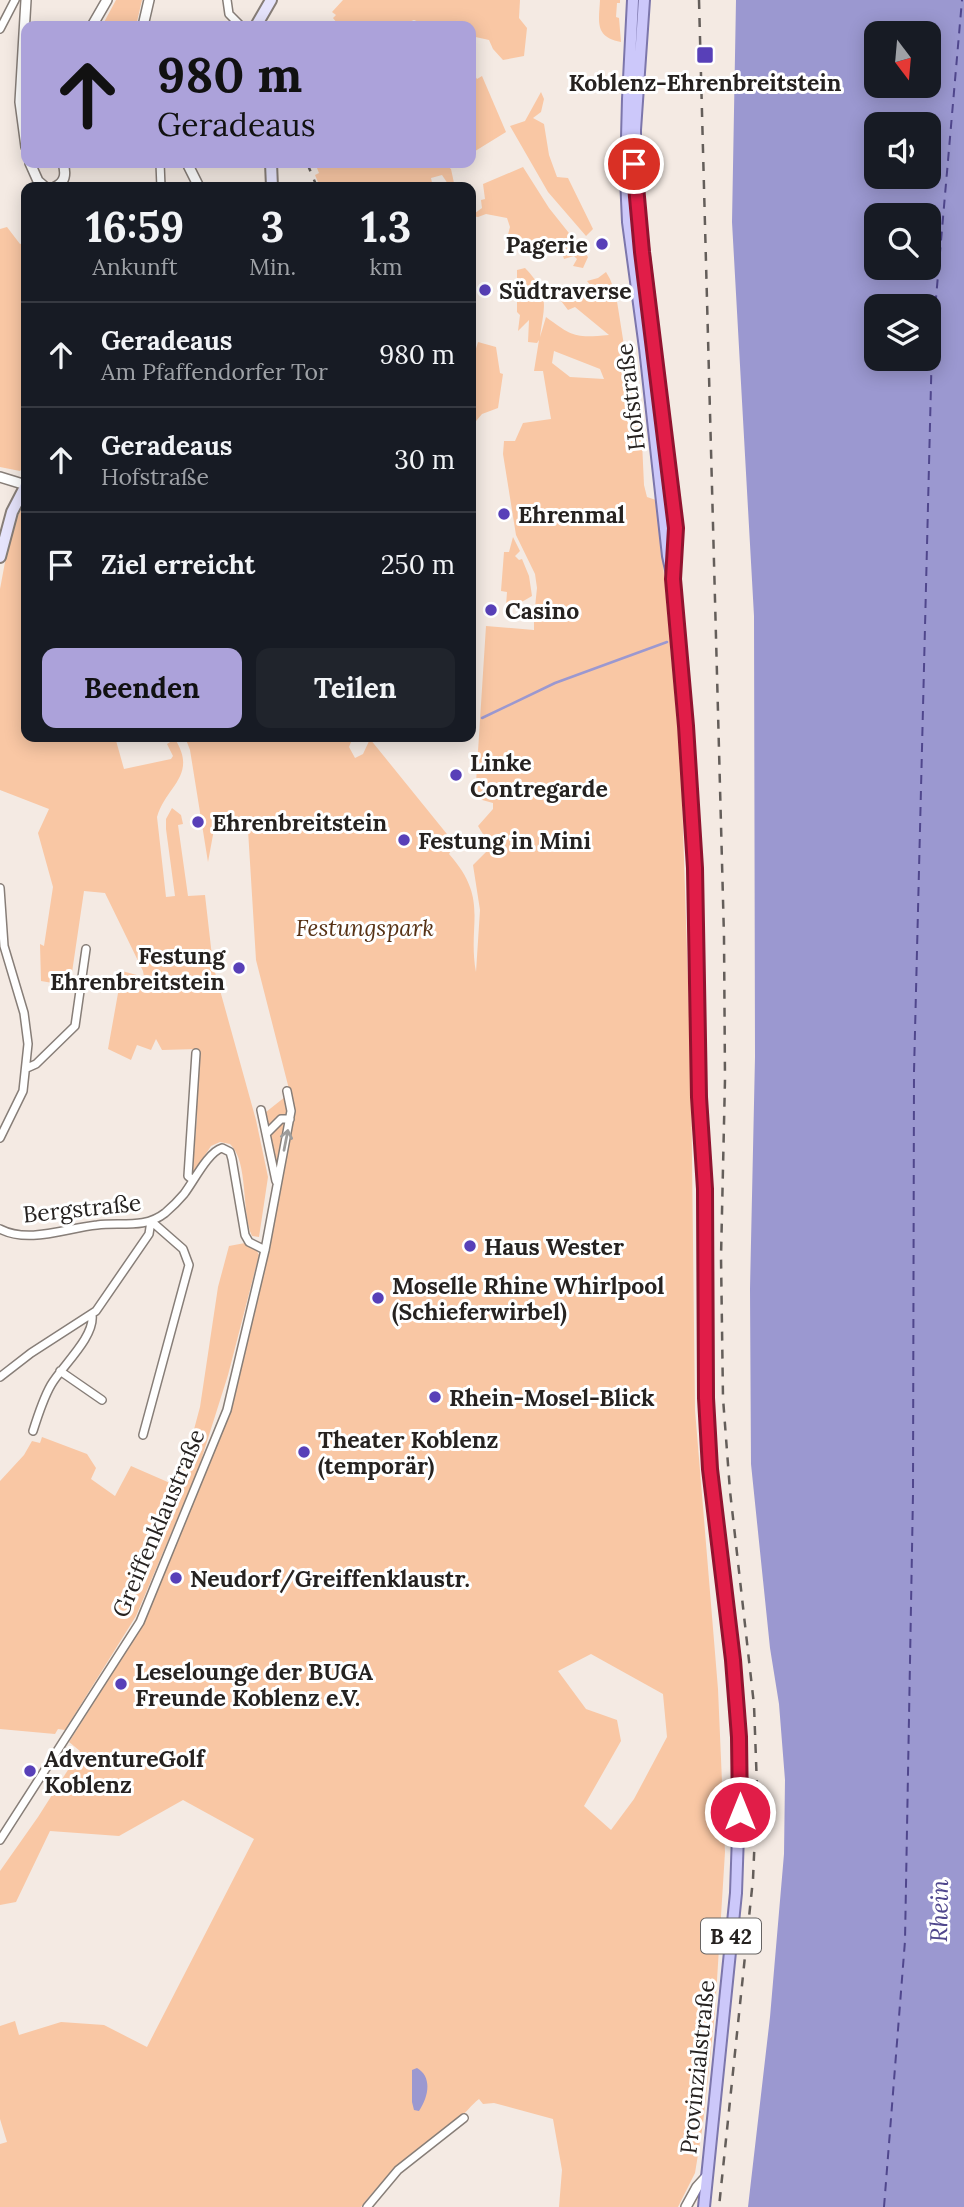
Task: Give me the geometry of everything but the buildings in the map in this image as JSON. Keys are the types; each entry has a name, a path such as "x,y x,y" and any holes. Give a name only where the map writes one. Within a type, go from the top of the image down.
{"main road":[{"path":"259,21 271,0"},
{"name":"Hofstraße","path":"633,0 627,125 628,222 673,579 686,726 695,868 699,1097 705,1189 706,1406 710,1469 733,1660 739,1737 739,1847"},
{"name":"Hofstraße","path":"644,0 635,130 636,198 676,528 673,579"},
{"path":"0,557 12,512 21,495"},
{"name":"Provinzialstraße","path":"704,2207 739,1847"}],"street":[{"path":"0,29 15,0"},
{"path":"25,21 26,0"},
{"path":"95,21 107,0"},
{"path":"144,21 149,0"},
{"path":"227,0 229,14 236,21"},
{"path":"21,85 21,110"},
{"path":"0,477 21,483"},
{"path":"0,888 4,946 27,1029 27,1068 22,1097 0,1138"},
{"path":"27,1068 36,1064 75,1026 86,949"},
{"path":"194,1181 188,1176 196,1053"},
{"name":"Greiffenklaustraße","path":"0,1840 145,1611 227,1410 277,1189 290,1119 291,1106 287,1091"},
{"name":"Greiffenklaustraße","path":"261,1110 277,1189"},
{"path":"267,1133 281,1119 290,1119"},
{"name":"Bergstraße","path":"0,1229 12,1234 28,1235 94,1225 151,1221 177,1201 217,1149 226,1148 230,1152 237,1177 245,1235 249,1242 265,1250"},
{"path":"0,1377 31,1353 92,1315 149,1234 151,1221"},
{"path":"143,1435 189,1265 183,1249 151,1221"},
{"path":"33,1431 43,1400 60,1371 83,1341 92,1322 92,1315"},
{"path":"60,1371 102,1401"},
{"path":"367,2207 398,2170 464,2118"},
{"path":"686,2207 697,2187 707,2176"}],"green space":[{"path":"116,0 142,0 137,21 105,21"},
{"path":"343,0 520,0 519,18 527,28 524,56 503,60 489,40 476,37 476,21 335,21 333,18 336,15 332,12"},
{"path":"600,0 620,0 620,3 617,3 616,17 619,18 621,42 612,40 602,32 599,21"},
{"path":"482,76 506,132 476,151 476,78"},
{"path":"541,92 544,99 541,112 533,118 544,124 549,155 557,177 568,178 593,229 586,236 548,192 510,126 525,121"},
{"path":"523,167 549,208 588,257 583,268 573,266 577,259 574,256 564,259 558,239 527,251 506,242 510,227 507,218 486,214 476,217 476,212 482,208 481,200 485,199 483,184"},
{"path":"317,168 450,168 454,182 447,182 442,175 431,178 432,182 318,182 315,175 319,173"},
{"path":"7,227 21,244 20,471 0,467 0,229"},
{"name":"Festungspark","path":"525,268 539,286 544,301 540,337 546,317 575,335 609,335 575,307 568,310 558,297 544,291 540,283 568,289 592,299 594,290 587,281 606,272 616,295 642,442 644,485 647,497 656,500 658,507 681,768 691,1073 695,1410 718,1689 725,1852 715,2012 695,2173 678,2207 559,2207 562,2170 553,2119 494,2103 483,2104 479,2099 395,2170 361,2207 0,2207 0,2144 7,2142 0,2119 0,2026 15,2021 19,2035 61,2022 104,2025 147,2047 254,1839 183,1800 119,1836 50,1831 16,1902 0,1905 0,1871 80,1751 69,1742 144,1623 228,1410 257,1298 281,1184 266,1112 290,1093 256,960 248,830 215,824 208,862 187,742 351,742 349,747 355,758 363,754 369,742 372,742 455,844 449,854 462,870 473,899 476,972 480,910 473,865 487,851 486,839 478,826 493,809 493,803 475,798 486,626 534,630 534,620 550,616 548,608 535,607 535,574 516,535 503,454 504,441 515,441 523,423 551,419 543,371 534,371 539,340 537,343 528,342 529,320 518,331 520,315 517,312 517,270","holes":["554,351 600,369 604,379 570,377 552,363","591,1654 663,1694 667,1737 634,1799 611,1830 584,1806 621,1741 617,1720 586,1709 558,1671"]},
{"path":"478,342 496,347 500,373 503,374 498,408 482,414 476,421"},
{"path":"21,509 21,742 116,742 124,769 171,759 173,756 167,744 170,742 176,742 181,752 182,772 157,817 166,897 175,896 166,829 166,819 172,808 181,815 183,824 178,825 188,896 205,895 213,965 256,1120 268,1177 259,1237 252,1236 240,1163 230,1144 220,1142 211,1146 192,1175 197,1116 195,1092 198,1049 162,1050 156,1039 151,1050 137,1045 131,1060 108,1049 122,971 144,977 105,893 84,891 70,986 41,981 40,944 44,946 53,887 38,833 49,809 0,790 0,589 11,530"},
{"path":"513,537 520,551 515,556 519,560 522,559 529,576 532,596 513,607 506,606 507,592 501,591 504,552 509,552"},
{"path":"245,1243 259,1255 228,1375 198,1470 136,1616 65,1730 58,1729 55,1734 0,1729 0,1481 24,1455 32,1441 40,1443 42,1437 87,1454 96,1468 91,1479 115,1496 131,1466 170,1483 180,1458 185,1463 200,1407 218,1287 229,1246"}],"water":[{"name":"Rhein","path":"736,0 964,0 964,2207 748,2207 770,2017 784,1854 785,1780 779,1704 770,1648 751,1464 750,1289 755,1057 754,616 732,222"},
{"path":"417,2068 427,2082 425,2100 419,2111 414,2110 412,2102 412,2070"}],"waterway":[{"path":"482,718 555,683 667,642"}],"ferry route":[{"path":"884,2207 905,1941 913,1494 914,1072 932,344 962,0"}],"railway":[{"path":"699,0 724,937 725,1079 721,1257 723,1398 730,1491 754,1705 757,1787 753,1879 719,2207"},
{"path":"309,168 315,182"}],"place":[{"name":"Koblenz-Ehrenbreitstein","path":"705,55"},
{"name":"Pagerie","path":"602,244"},
{"name":"Südtraverse","path":"485,290"},
{"name":"Ehrenmal","path":"504,514"},
{"name":"Casino","path":"491,610"},
{"name":"Linke Contregarde","path":"456,775"},
{"name":"Ehrenbreitstein","path":"198,822"},
{"name":"Festung in Mini","path":"404,840"},
{"name":"Festung Ehrenbreitstein","path":"239,968"},
{"name":"Haus Wester","path":"470,1246"},
{"name":"Moselle Rhine Whirlpool (Schieferwirbel)","path":"378,1298"},
{"name":"Rhein-Mosel-Blick","path":"435,1397"},
{"name":"Theater Koblenz (temporär)","path":"304,1452"},
{"name":"Neudorf/Greiffenklaustr.","path":"176,1578"},
{"name":"Leselounge der BUGA Freunde Koblenz e.V.","path":"121,1684"},
{"name":"AdventureGolf Koblenz","path":"30,1771"}],"route":[{"path":"634,164 642,252 676,528 673,579 695,868 699,1097 705,1189 706,1398 710,1469 733,1660 739,1737 740,1812"}]}
